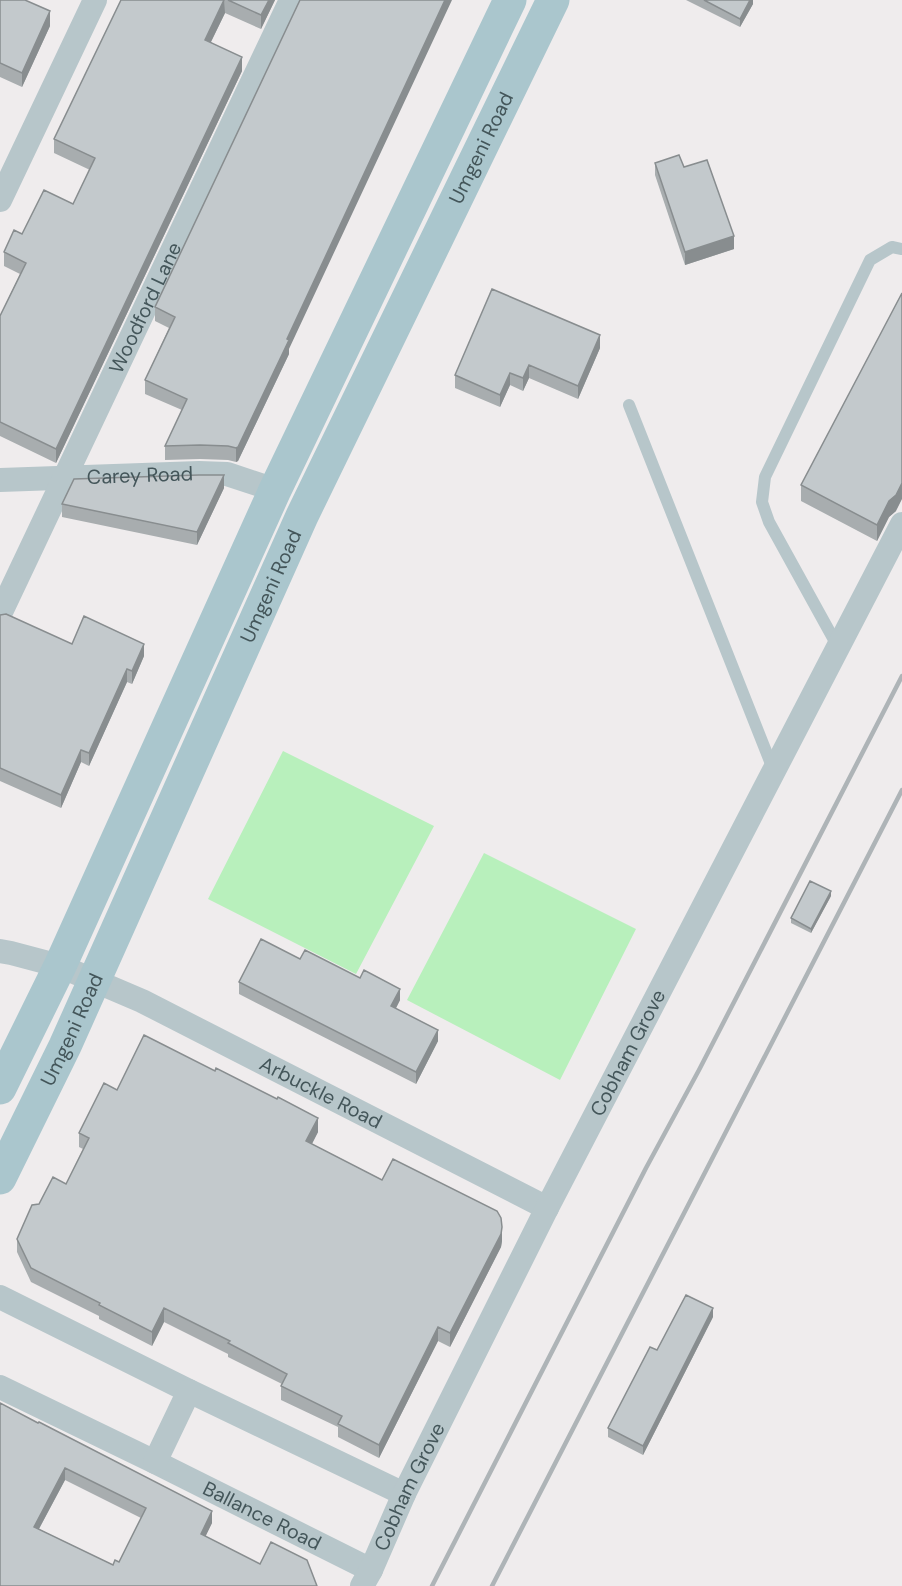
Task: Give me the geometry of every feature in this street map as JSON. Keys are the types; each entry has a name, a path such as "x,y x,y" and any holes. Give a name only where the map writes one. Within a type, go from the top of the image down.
{"main road":[{"name":"Umgeni Road","path":"0,1088 60,966 275,490 510,0"},
{"name":"Umgeni Road","path":"0,1178 65,1046 302,516 553,0"}],"street":[{"path":"0,200 95,0"},
{"name":"Woodford Lane","path":"0,614 291,0"},
{"name":"Carey Road","path":"0,480 227,474 275,490"},
{"name":"Cobham Grove","path":"367,1578 404,1494 547,1208 902,524"},
{"name":"Arbuckle Road","path":"0,951 60,966 142,1000 547,1208"},
{"path":"0,1297 404,1494"},
{"name":"Ballance Road","path":"0,1387 155,1462 367,1578"},
{"path":"155,1462 189,1391"}],"lane":[{"path":"838,646 769,522 762,502 765,477 870,260 892,247 902,249"},
{"path":"629,405 774,771"}],"green space":[{"path":"283,751 434,826 356,974 208,899"},
{"path":"484,853 636,929 560,1080 407,1000"}],"building":[{"path":"0,0 25,0 50,11 22,73 0,63"},
{"path":"121,0 224,0 205,40 242,57 56,449 0,422 0,316 26,263 4,252 14,230 22,234 44,190 73,204 95,158 54,139"},
{"path":"228,0 269,0 261,15"},
{"path":"300,0 445,0 238,447 165,446 187,399 145,380 175,317 155,307"},
{"path":"704,0 750,0 740,19"},
{"path":"679,155 684,167 707,160 734,236 685,252 655,163"},
{"path":"492,289 600,335 578,386 529,365 523,378 510,373 500,395 455,375"},
{"path":"902,293 902,483 896,495 889,501 877,525 801,485"},
{"path":"224,475 197,532 62,504 74,479"},
{"path":"6,614 72,644 84,616 144,644 132,671 127,669 89,753 81,750 61,795 0,768 0,615"},
{"path":"810,881 831,891 811,929 791,918"},
{"path":"261,939 300,959 305,950 360,978 364,970 400,989 391,1006 438,1030 416,1072 239,982"},
{"path":"144,1035 215,1071 216,1068 318,1118 306,1141 382,1180 393,1159 497,1211 501,1218 501,1234 450,1333 438,1327 379,1445 338,1424 342,1416 281,1386 287,1374 228,1343 230,1341 164,1308 152,1332 31,1268 17,1239 32,1205 39,1204 53,1177 66,1184 89,1138 79,1133 104,1083 117,1090"},
{"path":"686,1295 713,1308 643,1446 608,1428 650,1347 657,1350"},
{"path":"0,1403 212,1511 201,1534 260,1564 271,1542 307,1560 317,1586 0,1586","holes":["65,1468 146,1508 119,1562 115,1560 113,1565 34,1527"]}],"railway":[{"path":"432,1586 902,676"},
{"path":"492,1586 902,790"}]}
